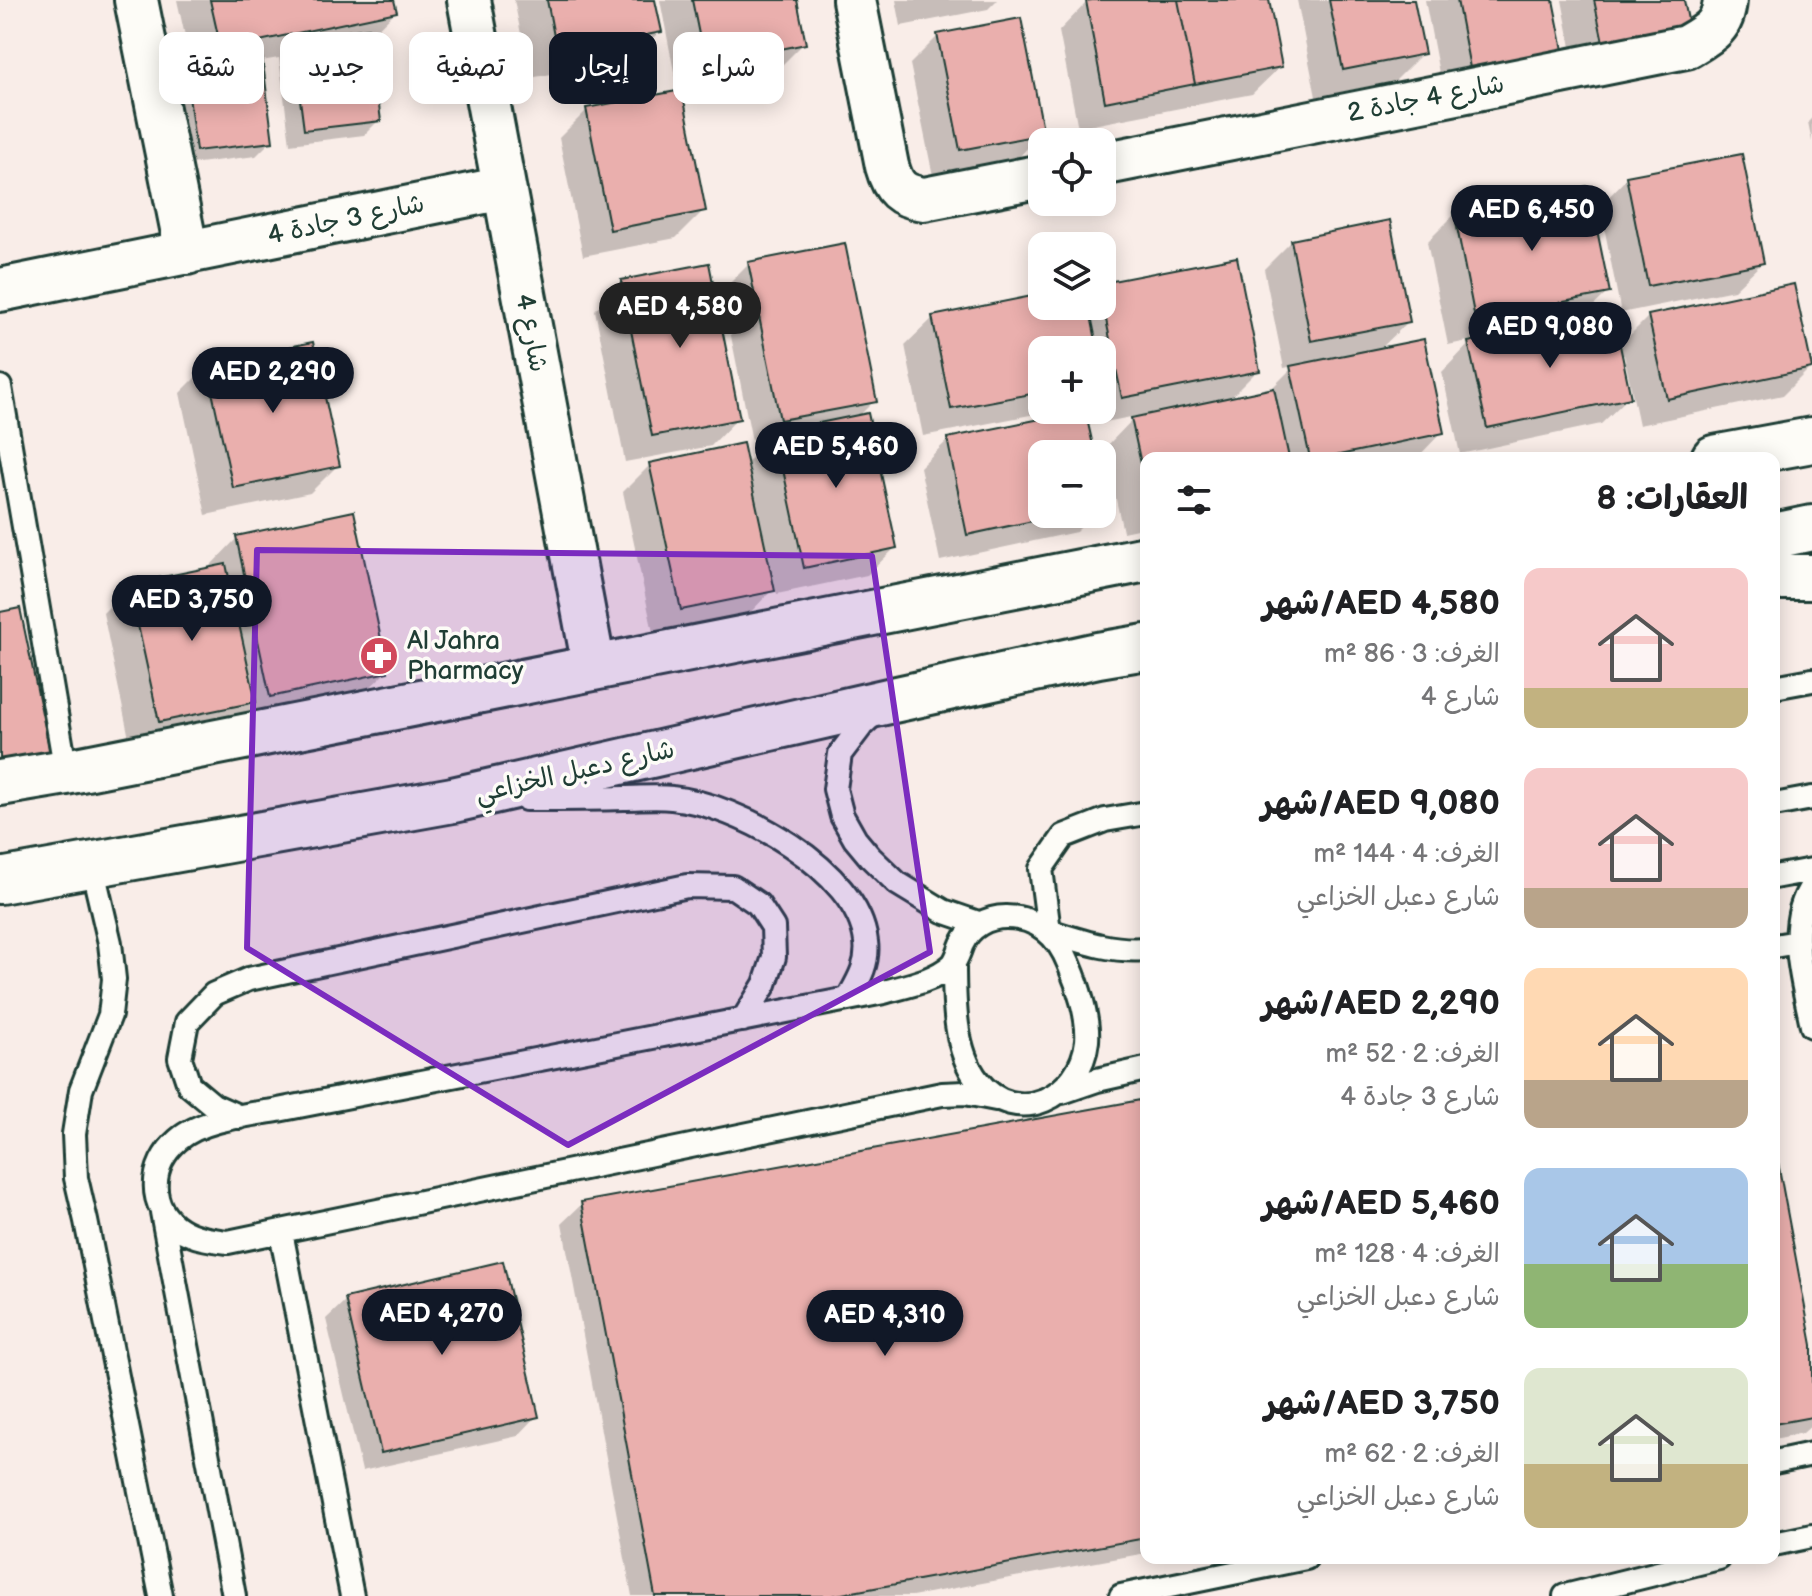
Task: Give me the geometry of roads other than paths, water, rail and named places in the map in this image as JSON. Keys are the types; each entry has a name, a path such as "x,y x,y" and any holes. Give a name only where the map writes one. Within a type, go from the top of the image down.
{"main road":[{"path":"1747,452 1812,440"},
{"path":"1780,535 1812,528"},
{"path":"6,785 1140,560"},
{"path":"1780,577 1812,577"},
{"name":"شارع دعبل الخزاعي","path":"0,881 453,800 893,700 1140,648"}],"street":[{"path":"136,0 187,253"},
{"name":"شارع 4","path":"469,0 594,667"},
{"path":"854,0 890,179 899,190 910,198 924,199 1028,179"},
{"name":"شارع 4 جادة 2","path":"1116,161 1686,47 1712,32 1724,13 1725,0"},
{"name":"شارع 3 جادة 4","path":"0,290 504,188"}],"lane":[{"path":"0,387 66,772"},
{"path":"1780,686 1812,680"},
{"path":"893,700 872,714 840,754 835,789 842,816 870,857 897,883 943,911 978,923 1003,917 1028,920 1049,931 1091,944 1117,950 1140,949"},
{"path":"453,800 673,798 713,807 764,828 813,861 844,892 861,921 867,944 864,969 848,999"},
{"path":"1780,804 1812,798"},
{"path":"1057,1094 1069,1084 1079,1067 1087,1040 1076,981 1065,952 1049,931 1041,869 1064,836 1105,820 1140,814"},
{"path":"92,866 110,943 114,979 110,1015 81,1090 74,1134 76,1178 161,1596"},
{"path":"1780,876 1812,870"},
{"path":"240,1117 213,1105 189,1085 180,1058 187,1022 214,994 249,979 687,886 733,887 758,904 773,927 774,957 765,984 743,1020"},
{"path":"1812,886 1806,894 1800,915 1798,942 1812,1026"},
{"path":"978,923 964,940 954,964 954,1010 963,1051 976,1079 996,1099"},
{"path":"1780,945 1798,942"},
{"path":"234,1596 162,1212 156,1194 162,1159 178,1139 200,1127 240,1117 919,983 954,964"},
{"path":"162,1212 181,1229 202,1238 228,1242 942,1094 965,1093 1019,1104 1040,1102 1097,1080 1140,1070"},
{"path":"281,1232 352,1596"},
{"path":"1780,1461 1812,1454"},
{"path":"1780,1543 1812,1536"},
{"path":"1121,1596 1277,1564"},
{"path":"1565,1596 1695,1564"}],"place":[{"name":"Al Jahra Pharmacy","path":"379,656"}]}
